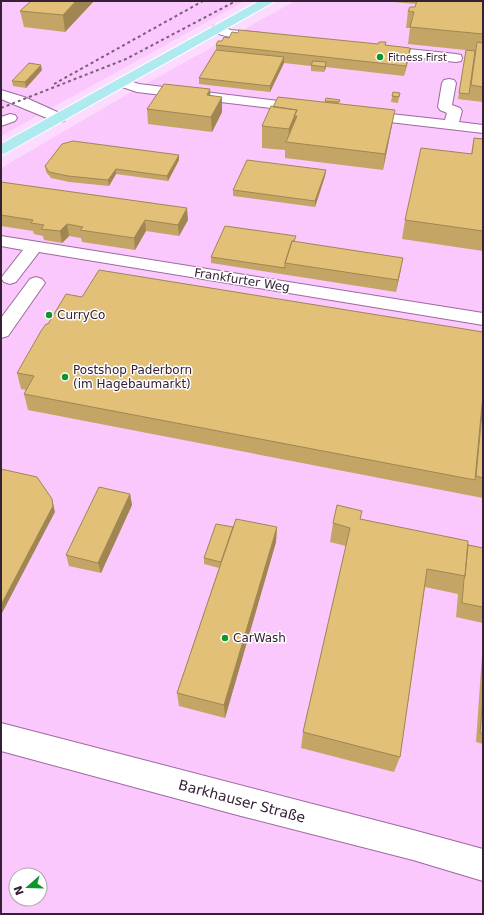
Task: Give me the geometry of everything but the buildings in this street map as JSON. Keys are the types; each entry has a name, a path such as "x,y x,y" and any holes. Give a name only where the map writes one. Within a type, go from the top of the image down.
{"main road":[{"path":"1,150 124,83 268,1"}],"street":[{"path":"217,29 229,33 276,38"},
{"path":"370,48 456,58"},
{"path":"124,83 137,88 314,109"},
{"path":"449,83 445,107 455,111 451,125"},
{"path":"1,94 19,100 60,118"},
{"path":"352,113 483,129"},
{"name":"Frankfurter Weg","path":"1,241 483,319"},
{"path":"10,278 34,247"},
{"path":"1,332 36,283"},
{"name":"Barkhauser Straße","path":"1,737 234,800 413,845 483,865"}],"shaded area":[{"path":"1,1 245,1 1,136"},
{"path":"295,1 483,1 483,914 1,914 1,168 133,91"}],"railway":[{"path":"54,84 203,1"},
{"path":"1,108 126,59 236,1"}],"place":[{"name":"Fitness First","path":"380,57"},
{"name":"CurryCo","path":"49,315"},
{"name":"Postshop Paderborn (im Hagebaumarkt)","path":"65,377"},
{"name":"CarWash","path":"225,638"}]}
